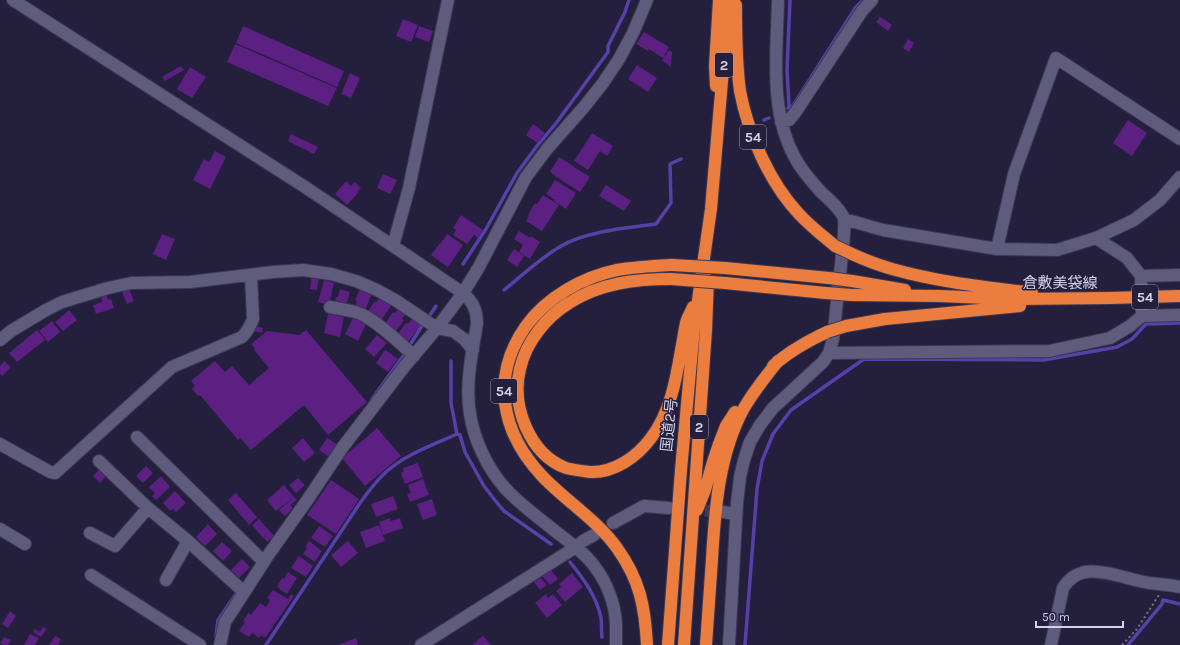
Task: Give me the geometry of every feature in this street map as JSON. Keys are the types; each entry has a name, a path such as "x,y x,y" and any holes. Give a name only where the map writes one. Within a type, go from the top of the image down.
{"highway":[{"path":"719,0 715,66 719,129"},
{"name":"国道2号","path":"668,645 680,470 694,328 711,209 729,0"},
{"name":"54","path":"736,0 737,63 744,110 757,146 775,180 798,213 811,226 835,246 891,269 938,280 1085,299"},
{"name":"国道2号","path":"684,645 706,330 711,209"},
{"name":"54","path":"647,645 644,612 640,593 635,577 617,548 595,523 543,476 524,452 510,425 504,396 507,365 512,350 530,320 554,298 569,288 600,275 616,270 672,265 725,268 852,280 939,296"},
{"path":"699,295 686,322 675,380 668,406 661,423 652,438 641,449 619,465 607,470 594,472 566,468 554,462 544,454 528,432 522,418 518,401 520,369 534,337 545,323 569,302 599,288 631,281 671,279 851,295 939,296"},
{"name":"倉敷美袋線","path":"939,296 1012,299 1085,299 1180,296"},
{"path":"692,520 705,490 718,444 726,426 737,408 749,391 778,361 804,343 827,332 846,326 885,318 1085,299"},
{"path":"706,645 716,511 719,486 728,447 744,408 778,361"},
{"path":"635,577 640,606 639,645"}],"street":[{"path":"13,0 305,187 463,293 468,298 477,314 477,324 468,385 468,400 472,426 480,449 494,474 508,491 531,512 576,547 595,566 605,584 613,604 616,623 616,645"},
{"path":"393,246 409,188 448,0"},
{"path":"220,645 225,622 241,590 261,560 308,499 342,448 463,293 479,267 526,177 547,149 603,83 619,59 633,33 647,0"},
{"path":"728,645 736,514 740,477 744,460 756,430 773,408 823,362 829,353 833,339 843,240 844,219 798,163 789,146 781,122 778,108 777,88 778,0"},
{"path":"781,122 789,120 795,113 862,10 872,0"},
{"path":"997,249 1014,174 1056,58 1180,139"},
{"path":"844,219 883,230 997,249 1057,250 1096,238 1134,220 1160,200 1180,177"},
{"path":"1096,238 1127,258 1141,276 1142,316"},
{"path":"0,340 11,331 62,302 108,288 131,283 190,282 303,270 331,274 356,281 377,290 437,328 453,331 464,339 473,350"},
{"path":"0,444 50,472 55,472 172,367 242,337 246,333 253,319 251,275"},
{"path":"1141,276 1180,275"},
{"path":"330,307 359,313 370,319 402,344 414,356"},
{"path":"829,353 1050,351 1110,338 1130,326 1142,316 1180,314"},
{"path":"137,437 261,560"},
{"path":"99,461 148,508 188,541 241,590"},
{"path":"613,523 644,506 669,508"},
{"path":"90,533 115,546 148,508"},
{"path":"723,512 736,514"},
{"path":"0,529 25,544"},
{"path":"421,645 594,535"},
{"path":"166,580 188,541"},
{"path":"1051,645 1063,588 1078,574 1084,572 1098,572 1180,587"},
{"path":"91,575 200,645"}],"path":[{"path":"1122,645 1137,629 1148,614 1166,584"}],"building":[{"path":"880,17 892,25 888,31 876,22"},
{"path":"403,19 418,25 411,42 396,36"},
{"path":"243,26 344,71 337,87 236,43"},
{"path":"419,26 433,31 429,42 415,37"},
{"path":"644,32 669,47 663,58 649,49 648,51 636,44"},
{"path":"908,39 914,43 909,52 903,48"},
{"path":"235,44 337,88 328,106 227,62"},
{"path":"669,50 672,52 671,67 662,60"},
{"path":"637,65 657,78 648,92 628,79"},
{"path":"181,66 184,70 165,81 162,77"},
{"path":"190,67 206,77 192,98 177,89"},
{"path":"350,73 360,78 351,98 341,94"},
{"path":"1128,120 1147,133 1132,156 1113,143"},
{"path":"533,124 545,133 537,143 526,135"},
{"path":"592,133 613,146 607,156 600,151 588,170 574,161"},
{"path":"291,134 318,147 314,154 288,141"},
{"path":"215,151 226,157 210,189 193,180 204,159 209,162"},
{"path":"559,157 590,177 580,192 550,172"},
{"path":"383,174 397,180 390,194 377,188"},
{"path":"555,180 576,193 566,209 546,194"},
{"path":"346,181 351,186 355,182 361,188 347,205 335,194"},
{"path":"606,185 631,201 624,211 599,196"},
{"path":"543,195 559,205 542,231 526,221 535,203 537,204"},
{"path":"461,215 483,230 478,238 474,235 467,244 453,235 456,230 453,228"},
{"path":"519,231 540,242 530,259 519,252 523,245 514,239"},
{"path":"162,234 175,239 166,260 153,254"},
{"path":"447,234 463,245 448,267 431,255"},
{"path":"514,249 524,256 517,267 507,260"},
{"path":"312,276 319,277 317,290 310,289"},
{"path":"324,280 334,283 329,305 318,302"},
{"path":"129,289 134,301 127,304 122,292"},
{"path":"340,289 350,292 345,309 334,306"},
{"path":"360,289 372,294 364,313 354,308 357,301 355,300"},
{"path":"106,294 108,300 111,299 114,308 96,314 93,305 102,302 101,296"},
{"path":"381,296 392,304 381,321 367,312 375,301 376,302"},
{"path":"399,308 406,313 402,319 404,320 395,332 384,325 393,312 395,313"},
{"path":"69,310 77,320 63,331 55,322"},
{"path":"328,314 344,317 340,337 324,333"},
{"path":"413,317 422,323 408,342 397,335 406,323 408,324"},
{"path":"353,318 366,324 358,341 345,334"},
{"path":"52,321 60,332 48,342 39,331"},
{"path":"255,326 263,328 262,333 253,331"},
{"path":"37,330 45,340 17,362 9,353"},
{"path":"306,330 367,402 328,435 304,405 251,450 240,438 238,440 200,395 198,396 192,389 195,386 191,381 215,361 225,372 232,366 249,385 269,368 251,344 267,331 299,335"},
{"path":"377,335 387,343 374,357 365,349"},
{"path":"385,350 398,359 388,372 376,363"},
{"path":"4,361 11,367 2,376 0,374 0,366"},
{"path":"377,428 401,456 365,486 342,458"},
{"path":"303,438 315,453 304,462 292,448"},
{"path":"327,438 338,445 329,457 319,450"},
{"path":"418,463 423,477 405,484 401,473 404,471 403,468"},
{"path":"146,466 153,473 143,483 136,476"},
{"path":"100,469 107,475 100,483 93,476"},
{"path":"161,476 170,487 156,500 152,496 155,493 149,487"},
{"path":"298,478 305,485 296,493 289,485"},
{"path":"423,479 429,495 410,502 407,494 411,493 408,485"},
{"path":"331,480 359,499 336,534 307,515"},
{"path":"284,485 294,497 276,511 267,500"},
{"path":"175,491 186,503 176,512 173,509 170,511 163,503"},
{"path":"236,493 257,517 249,525 228,500"},
{"path":"393,496 398,509 376,517 371,504"},
{"path":"294,497 297,500 290,505 293,508 285,516 279,510"},
{"path":"432,499 437,515 423,520 417,504"},
{"path":"390,518 391,521 400,518 403,528 383,535 379,522"},
{"path":"259,519 274,536 267,542 264,538 267,535 263,538 252,525"},
{"path":"208,524 217,534 205,546 196,537"},
{"path":"379,525 385,541 366,548 360,532"},
{"path":"319,526 333,536 325,547 311,538"},
{"path":"309,541 322,551 315,562 303,554"},
{"path":"348,541 358,553 341,567 331,555"},
{"path":"222,542 232,551 223,561 213,551"},
{"path":"299,556 313,566 306,577 291,568"},
{"path":"242,559 250,567 239,578 231,570"},
{"path":"550,569 558,579 550,585 542,576"},
{"path":"288,572 297,578 287,594 277,587 282,578 284,579"},
{"path":"572,573 583,587 565,602 556,591 561,587 559,584"},
{"path":"540,577 547,585 540,590 534,582"},
{"path":"273,590 288,599 291,594 294,596 265,638 261,635 259,638 252,633 249,637 239,631 245,622 243,621 248,613 251,615 260,603 266,607 270,600 267,598"},
{"path":"546,594 548,598 553,594 562,605 547,618 535,603"},
{"path":"10,611 16,616 8,628 2,624"},
{"path":"43,627 47,629 41,637 33,632 35,629 40,632"},
{"path":"30,634 39,638 35,645 24,645"},
{"path":"55,636 61,639 58,645 49,645"},
{"path":"483,636 491,645 472,645"},
{"path":"4,637 11,640 8,645 0,643"},
{"path":"356,638 358,645 338,645"}],"waterway":[{"path":"463,264 486,229 517,173 557,122 608,52 608,46 625,12 629,0"},
{"path":"790,0 787,70 790,108"},
{"path":"788,108 792,107 856,7 863,0"},
{"path":"764,120 769,118"},
{"path":"504,290 547,255 573,240 596,233 656,224 671,203 670,164 681,159"},
{"path":"428,318 436,306"},
{"path":"745,645 757,489 762,461 773,434 791,410 864,359 1044,360 1117,347 1132,339 1146,324 1180,323"},
{"path":"410,345 423,324"},
{"path":"372,399 403,356"},
{"path":"266,645 360,503 379,479 402,460 420,450 457,434 451,403 451,361"},
{"path":"457,434 460,435 465,452 484,486 504,511 551,544"},
{"path":"570,562 593,595 601,618 602,637"},
{"path":"216,636 218,620 238,591"},
{"path":"1128,645 1162,604 1163,600 1180,604"}],"tunnel":[{"path":"669,508 723,512"}]}
